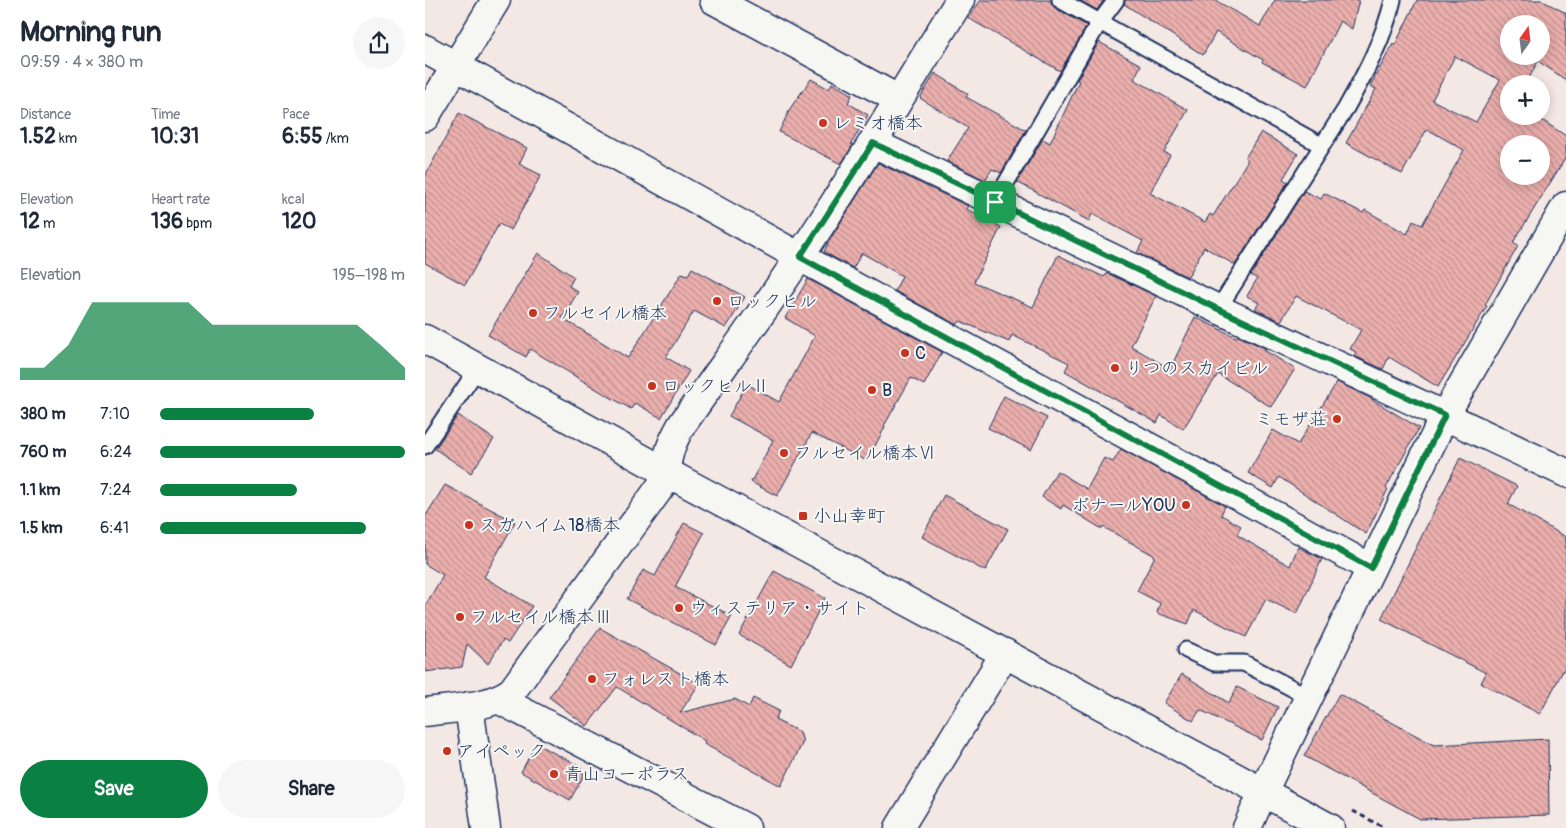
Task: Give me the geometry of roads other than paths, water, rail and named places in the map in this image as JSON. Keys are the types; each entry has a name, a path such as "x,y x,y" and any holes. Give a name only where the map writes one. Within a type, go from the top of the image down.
{"street":[{"path":"425,117 495,0"},
{"path":"714,0 898,100"},
{"path":"425,712 469,706 497,699 512,690 661,486 666,472 671,443 681,426 800,257 873,143 960,0"},
{"path":"425,49 800,257 1371,568"},
{"path":"873,143 1218,309 1566,473"},
{"path":"1247,828 1445,415 1559,235 1566,206"},
{"path":"425,339 666,472 1330,828"},
{"path":"899,828 1005,653"},
{"path":"497,699 746,828"},
{"path":"469,706 486,828"}],"lane":[{"path":"1060,0 1321,145"},
{"path":"995,202 1099,23 1116,0"},
{"path":"1218,309 1360,84 1390,12 1393,0"},
{"path":"425,446 478,368"},
{"path":"1186,650 1214,663 1244,663 1309,697"}],"place":[{"name":"レミオ橋本","path":"823,123"},
{"name":"ロックヒル","path":"717,301"},
{"name":"フルセイル橋本","path":"533,313"},
{"name":"C","path":"905,353"},
{"name":"りつのスカイビル","path":"1115,368"},
{"name":"ロックヒルⅡ","path":"652,386"},
{"name":"B","path":"872,390"},
{"name":"ミモザ荘","path":"1337,419"},
{"name":"フルセイル橋本Ⅵ","path":"784,453"},
{"name":"ボナールYOU","path":"1186,505"},
{"name":"小山幸町","path":"803,516"},
{"name":"スガハイム18橋本","path":"469,525"},
{"name":"ウィステリア・サイト","path":"679,608"},
{"name":"フルセイル橋本Ⅲ","path":"460,617"},
{"name":"フォレスト橋本","path":"592,679"},
{"name":"アイペック","path":"447,751"},
{"name":"青山コーポラス","path":"554,774"}]}
